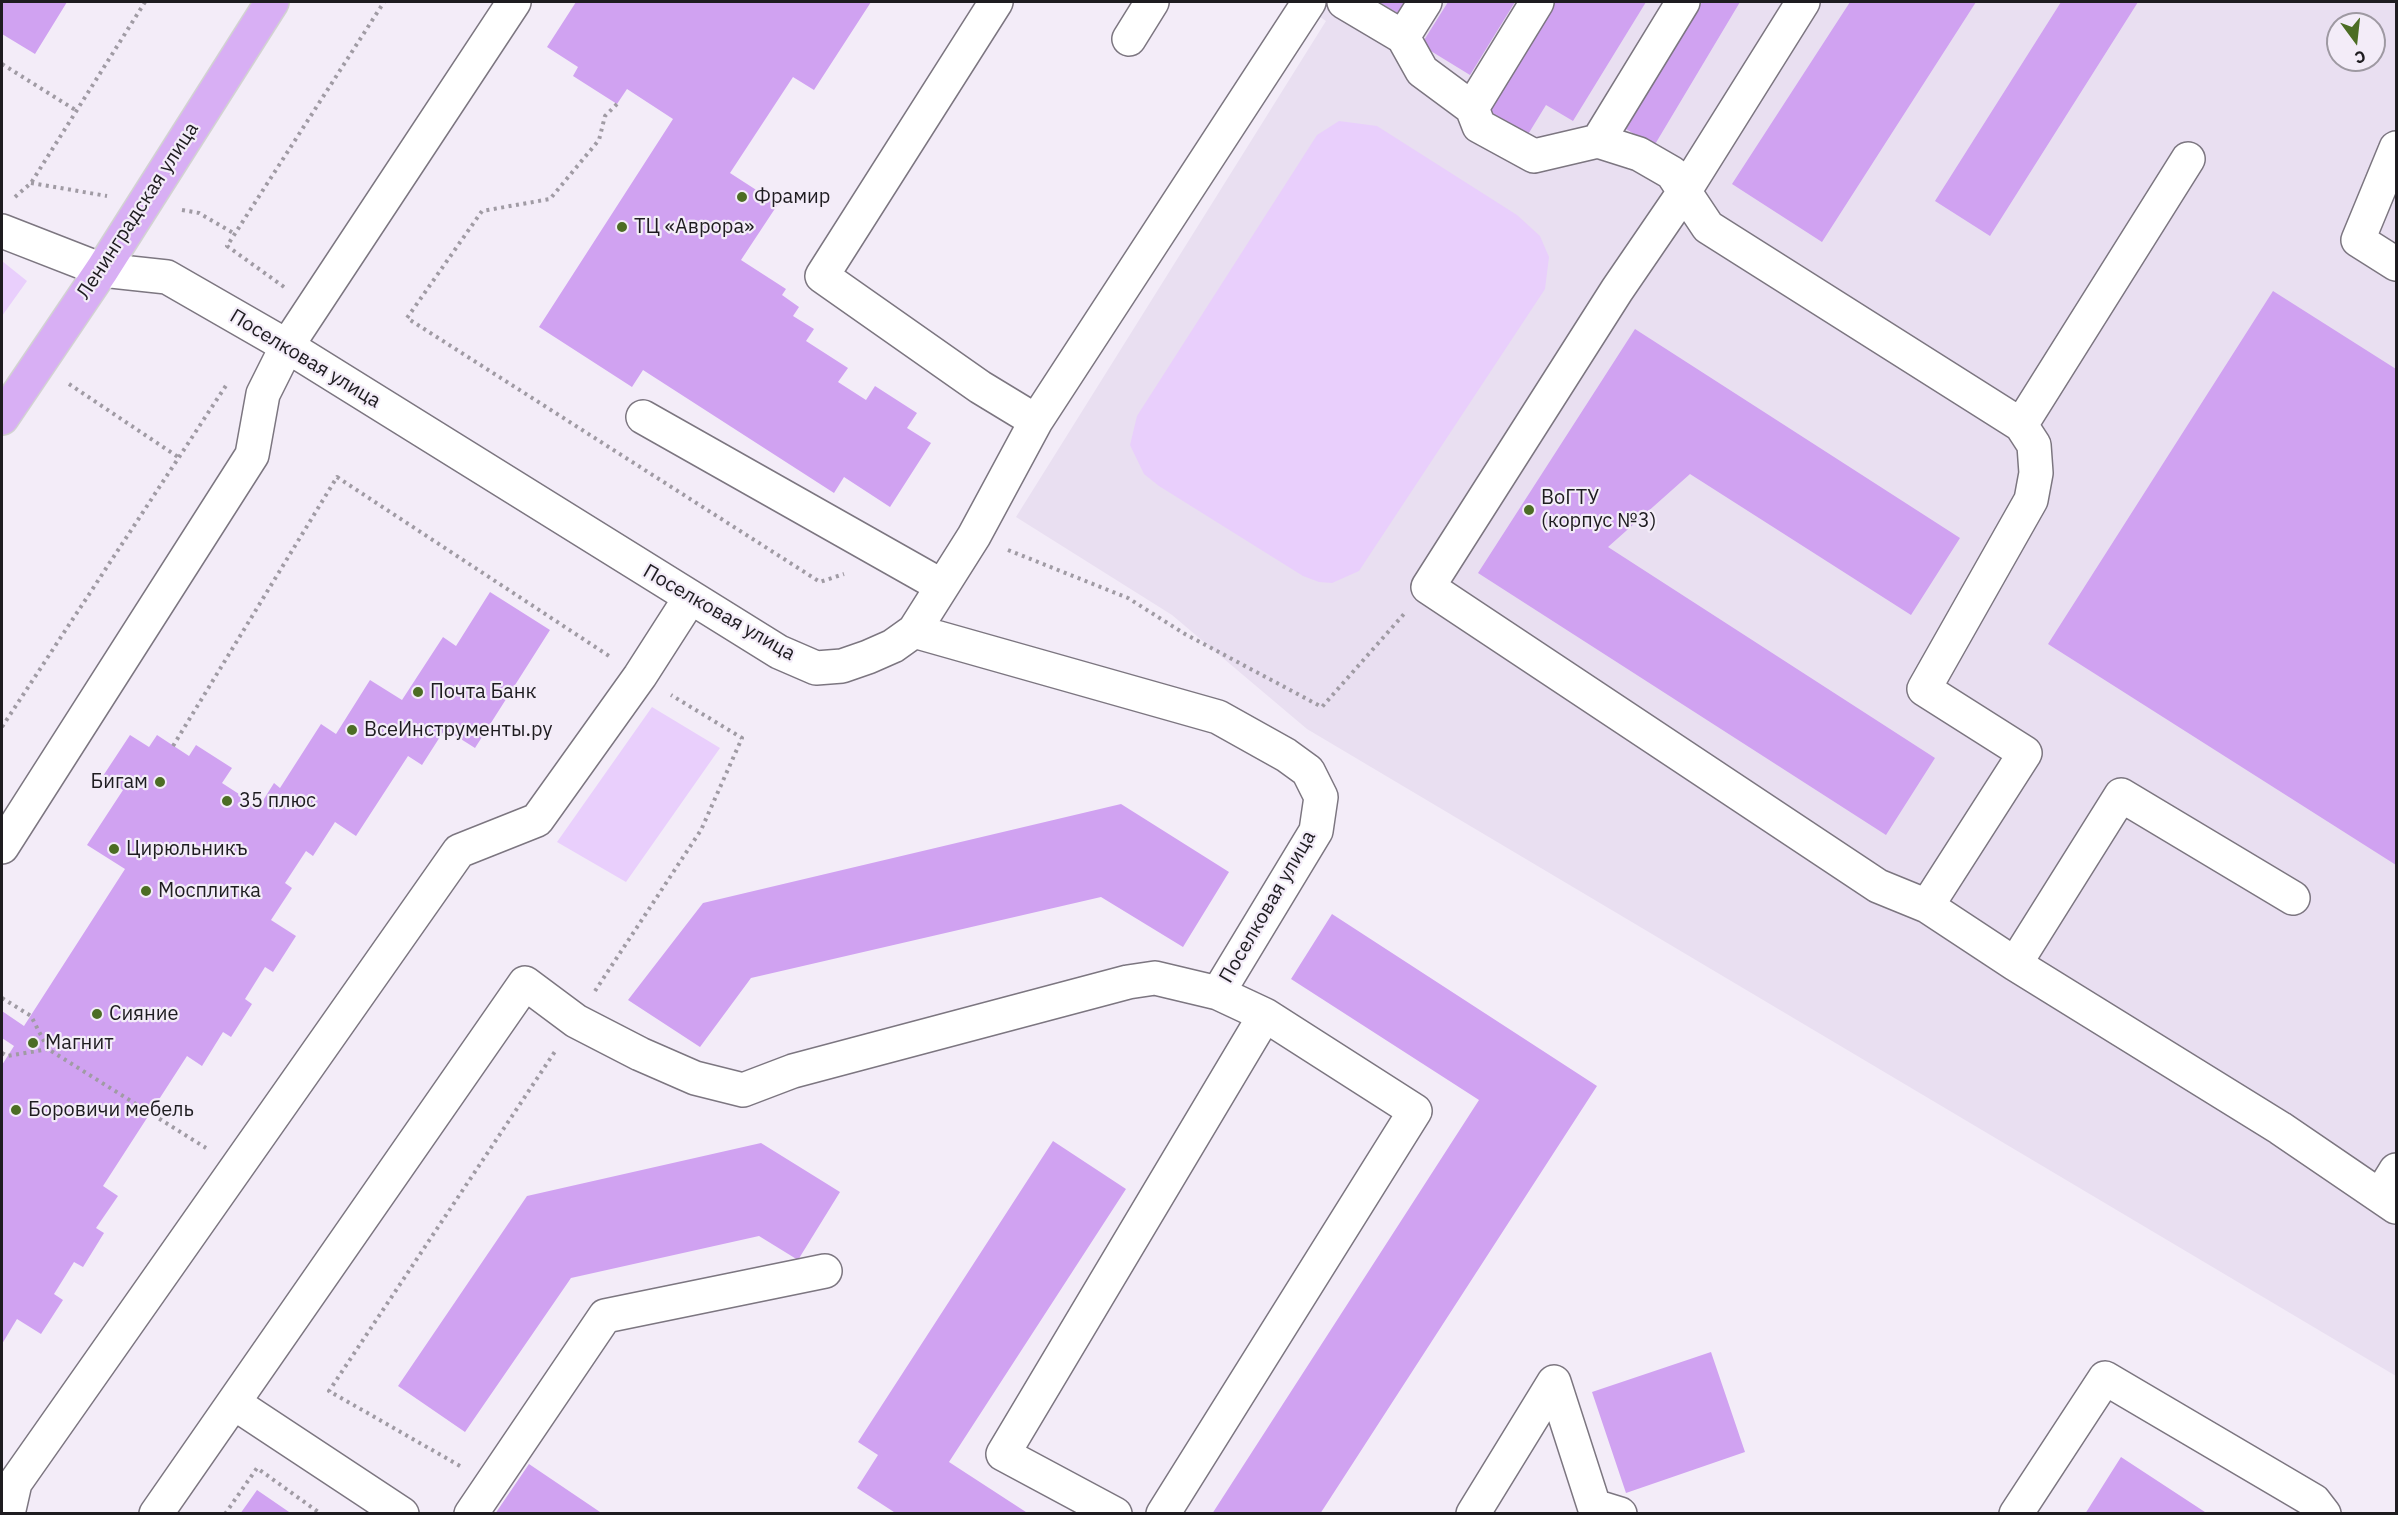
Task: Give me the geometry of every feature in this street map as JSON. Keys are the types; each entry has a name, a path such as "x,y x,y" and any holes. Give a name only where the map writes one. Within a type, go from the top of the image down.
{"main road":[{"name":"Ленинградская улица","path":"2,418 102,270 272,2"}],"street":[{"path":"2,847 252,454 274,339 514,2"},
{"path":"996,2 822,276 980,387 1036,421"},
{"path":"1130,39 1152,2"},
{"path":"914,631 974,536 1036,421 1309,2"},
{"path":"1344,2 1403,37 1422,71 1472,108 1479,126 1534,156 1598,141 1639,154 1672,173 1708,227 2021,425 2034,445 2036,472 2031,500 1924,689 2025,753 1927,906"},
{"path":"1403,37 1425,2"},
{"path":"1472,108 1537,2"},
{"path":"1598,141 1683,2"},
{"path":"1803,2 1684,192 1617,290 1428,587 1878,886 1927,906 2015,964 2280,1128 2391,1191"},
{"path":"2397,148 2358,240 2397,264"},
{"path":"2021,425 2188,159"},
{"name":"Поселковая улица","path":"5,217 102,270 167,277 274,339 778,652 816,668 842,666 868,657 893,646 914,631 1218,717 1287,755 1308,771 1321,797 1316,831 1218,993"},
{"path":"643,417 942,586"},
{"path":"8,1514 15,1483 459,851 537,820 640,676 690,598"},
{"path":"2015,964 2121,795 2293,898"},
{"path":"156,1514 525,983 576,1021 640,1054 695,1078 743,1090 794,1071 1128,981 1155,978 1218,993 1265,1015 1415,1111 1162,1514"},
{"path":"1115,1514 1003,1454 1265,1015"},
{"path":"471,1514 604,1316 825,1271"},
{"path":"2016,1514 2104,1378 2314,1501 2324,1514"},
{"path":"1473,1514 1554,1382 1594,1506 1620,1514"},
{"path":"234,1403 395,1512"}],"path":[{"path":"5,217 31,183 146,2"},
{"path":"274,339 289,291 227,246 384,2"},
{"path":"2,64 76,111"},
{"path":"38,363 178,457"},
{"path":"2,727 230,380"},
{"path":"173,746 337,477 640,676 742,738 701,830 330,1391 492,1484"},
{"path":"974,536 1128,598 1185,634 1322,707 1428,587"},
{"path":"2,998 31,1016 48,1049 237,1167"},
{"path":"2,1053 7,1056 48,1049"},
{"path":"225,1514 257,1468 321,1514"}],"shaded area":[{"path":"1298,2 2396,2 2396,1376 1307,729 1172,615 1016,517 1326,21"},
{"path":"1339,121 1377,126 1517,215 1540,236 1549,257 1545,289 1359,571 1332,583 1319,582 1303,576 1159,486 1144,474 1130,445 1137,416 1317,135"},
{"path":"2,261 27,281 2,316"},
{"path":"652,707 720,748 626,882 557,842"}],"building":[{"path":"2,2 67,2 35,54 2,34"},
{"path":"576,2 871,2 814,90 793,77 730,173 778,204 741,260 786,289 782,295 799,307 793,316 814,329 806,341 848,368 838,382 866,400 875,386 917,413 907,428 931,443 890,507 844,477 834,493 643,370 632,387 539,327 673,119 627,89 617,104 573,76 578,67 547,47"},
{"path":"1379,2 1404,2 1398,13"},
{"path":"1448,2 1515,2 1470,75 1421,45"},
{"path":"1554,2 1646,2 1573,121 1546,105 1527,136 1487,112"},
{"path":"1702,2 1740,2 1654,146 1626,129"},
{"path":"1850,2 1976,2 1822,242 1732,184"},
{"path":"2061,2 2138,2 1990,236 1935,201"},
{"path":"2273,291 2396,369 2396,865 2048,644"},
{"path":"1635,329 1960,538 1911,615 1690,474 1608,547 1935,758 1886,835 1478,573"},
{"path":"490,592 550,630 475,748 445,729 422,765 408,756 356,836 335,822 313,856 306,851 285,883 292,888 271,920 296,936 273,972 265,967 245,999 252,1004 231,1037 223,1032 202,1066 187,1056 103,1186 118,1196 96,1228 104,1233 83,1267 74,1262 54,1294 63,1300 41,1334 17,1319 2,1344 2,1065 14,1046 2,1038 2,1011 24,1026 125,869 87,845 123,790 103,776 130,735 149,747 157,735 189,756 196,745 232,768 222,783 259,807 274,783 280,788 321,724 336,734 370,680 402,700 443,637 456,646"},
{"path":"1121,804 1229,872 1183,947 1101,897 751,978 700,1047 628,1000 703,903"},
{"path":"1332,914 1597,1086 1320,1514 1212,1514 1479,1100 1291,979"},
{"path":"1053,1141 1126,1189 949,1462 1029,1514 897,1514 857,1488 878,1455 858,1442"},
{"path":"761,1143 840,1192 798,1260 759,1236 571,1278 465,1432 398,1386 527,1196"},
{"path":"1711,1352 1745,1452 1626,1493 1592,1392"},
{"path":"2121,1457 2208,1514 2085,1514"},
{"path":"529,1464 603,1514 495,1514"},
{"path":"257,1490 292,1514 240,1514"}],"place":[{"name":"Фрамир","path":"742,197"},
{"name":"ТЦ «Аврора»","path":"622,227"},
{"name":"ВоГТУ (корпус №3)","path":"1529,510"},
{"name":"Почта Банк","path":"418,692"},
{"name":"ВсеИнструменты.ру","path":"352,730"},
{"name":"Бигам","path":"160,782"},
{"name":"35 плюс","path":"227,801"},
{"name":"Цирюльникъ","path":"114,849"},
{"name":"Мосплитка","path":"146,891"},
{"name":"Сияние","path":"97,1014"},
{"name":"Магнит","path":"33,1043"},
{"name":"Боровичи мебель","path":"16,1110"}]}
